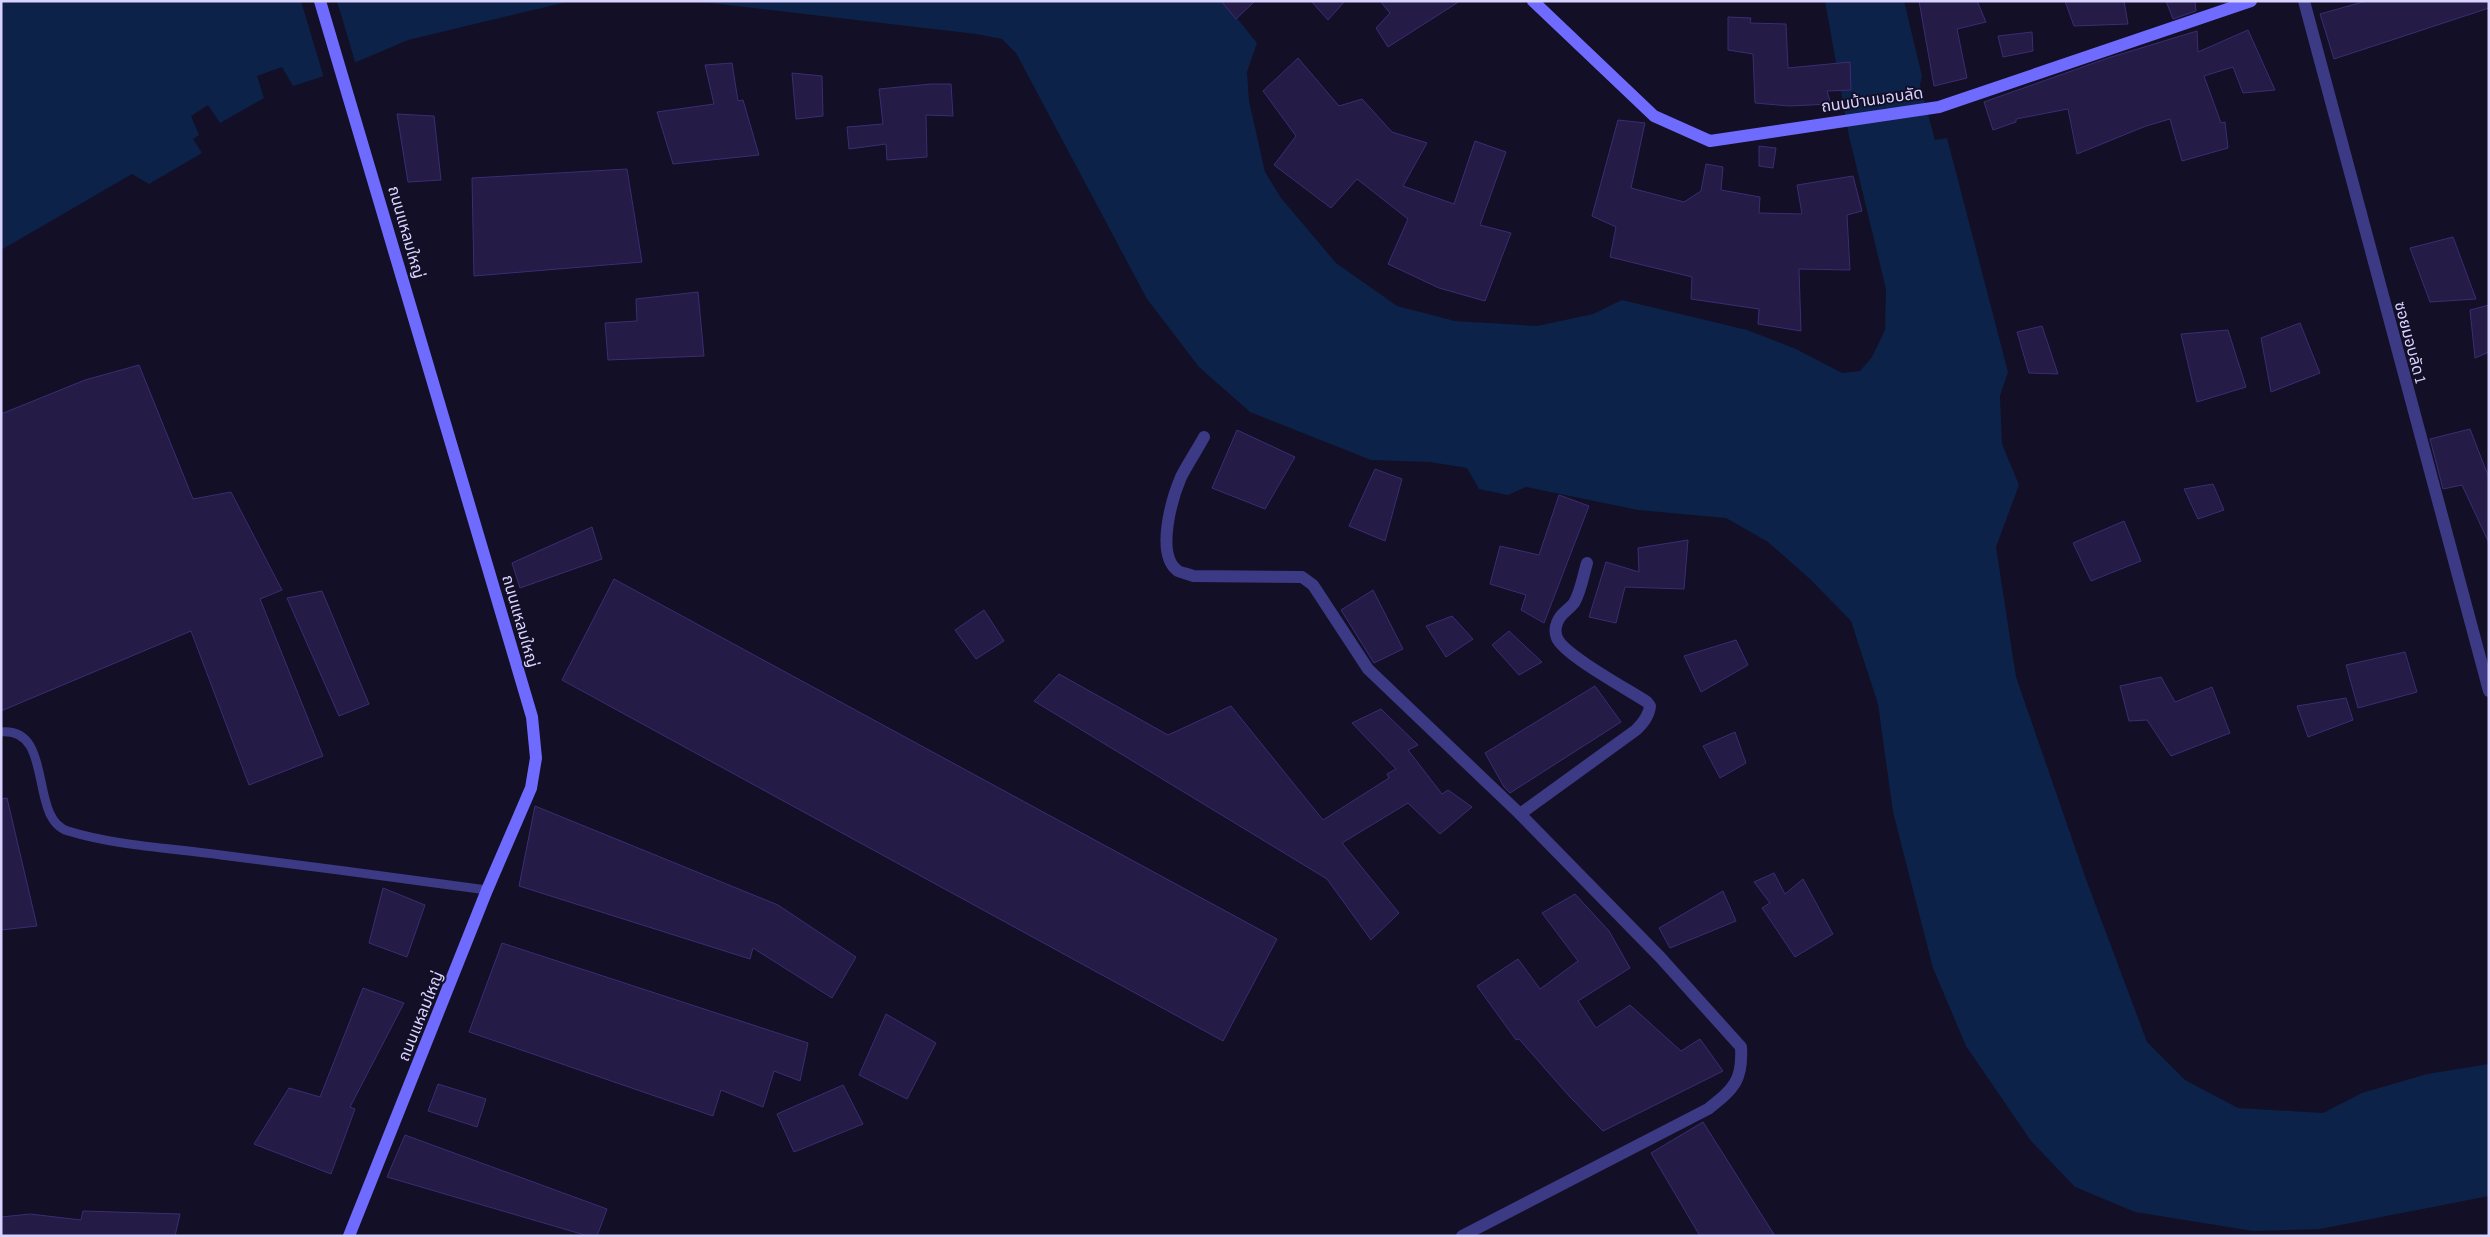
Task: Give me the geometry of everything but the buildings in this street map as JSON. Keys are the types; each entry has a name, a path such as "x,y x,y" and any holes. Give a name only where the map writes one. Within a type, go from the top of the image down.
{"street":[{"name":"ถนนแหลมใหญ่","path":"320,1 348,90 532,717 536,758 531,788 487,890 349,1236"},
{"name":"ถนนบ้านมอบลัด","path":"1533,1 1654,116 1710,141 1841,120 1939,107 2251,1"},
{"name":"ซอยมอบลัด 1","path":"2304,1 2489,691"},
{"path":"1204,437 1181,477 1170,516 1165,543 1168,559 1178,571 1193,576 1302,577 1313,584 1368,669 1520,814 1660,957 1741,1047 1742,1065 1732,1090 1708,1109 1462,1236"},
{"path":"1520,814 1636,730 1644,722 1649,712 1650,706 1647,702 1577,657 1561,644 1557,638 1555,631 1559,618 1572,605 1579,593 1587,563"}],"lane":[{"path":"1,732 10,732 24,736 31,747 53,821 66,831 129,843 487,890"}],"water":[{"path":"1,1 571,1 408,40 321,77 293,86 282,67 257,76 264,98 220,123 208,105 191,116 199,135 193,139 202,153 149,184 132,174 1,250"},
{"path":"693,1 1223,1 1257,43 1247,72 1249,101 1265,172 1281,198 1336,263 1397,306 1455,321 1537,326 1593,314 1622,300 1747,330 1796,349 1842,373 1860,371 1872,357 1885,330 1886,289 1849,136 1825,1 1904,1 1922,76 1920,85 1935,140 1947,138 2008,372 2000,396 2002,444 2019,485 1996,547 2016,677 2087,882 2147,1042 2185,1080 2238,1108 2323,1113 2362,1093 2427,1074 2489,1064 2489,1196 2320,1229 2253,1231 2135,1212 2075,1187 2031,1141 1966,1046 1933,968 1893,812 1878,704 1851,621 1810,579 1768,542 1726,518 1638,510 1526,487 1508,495 1479,489 1467,468 1430,462 1371,460 1250,412 1199,367 1147,299 1016,53 1002,39 976,34"}],"pier":[{"path":"301,1 337,1 356,65 324,78"}]}
